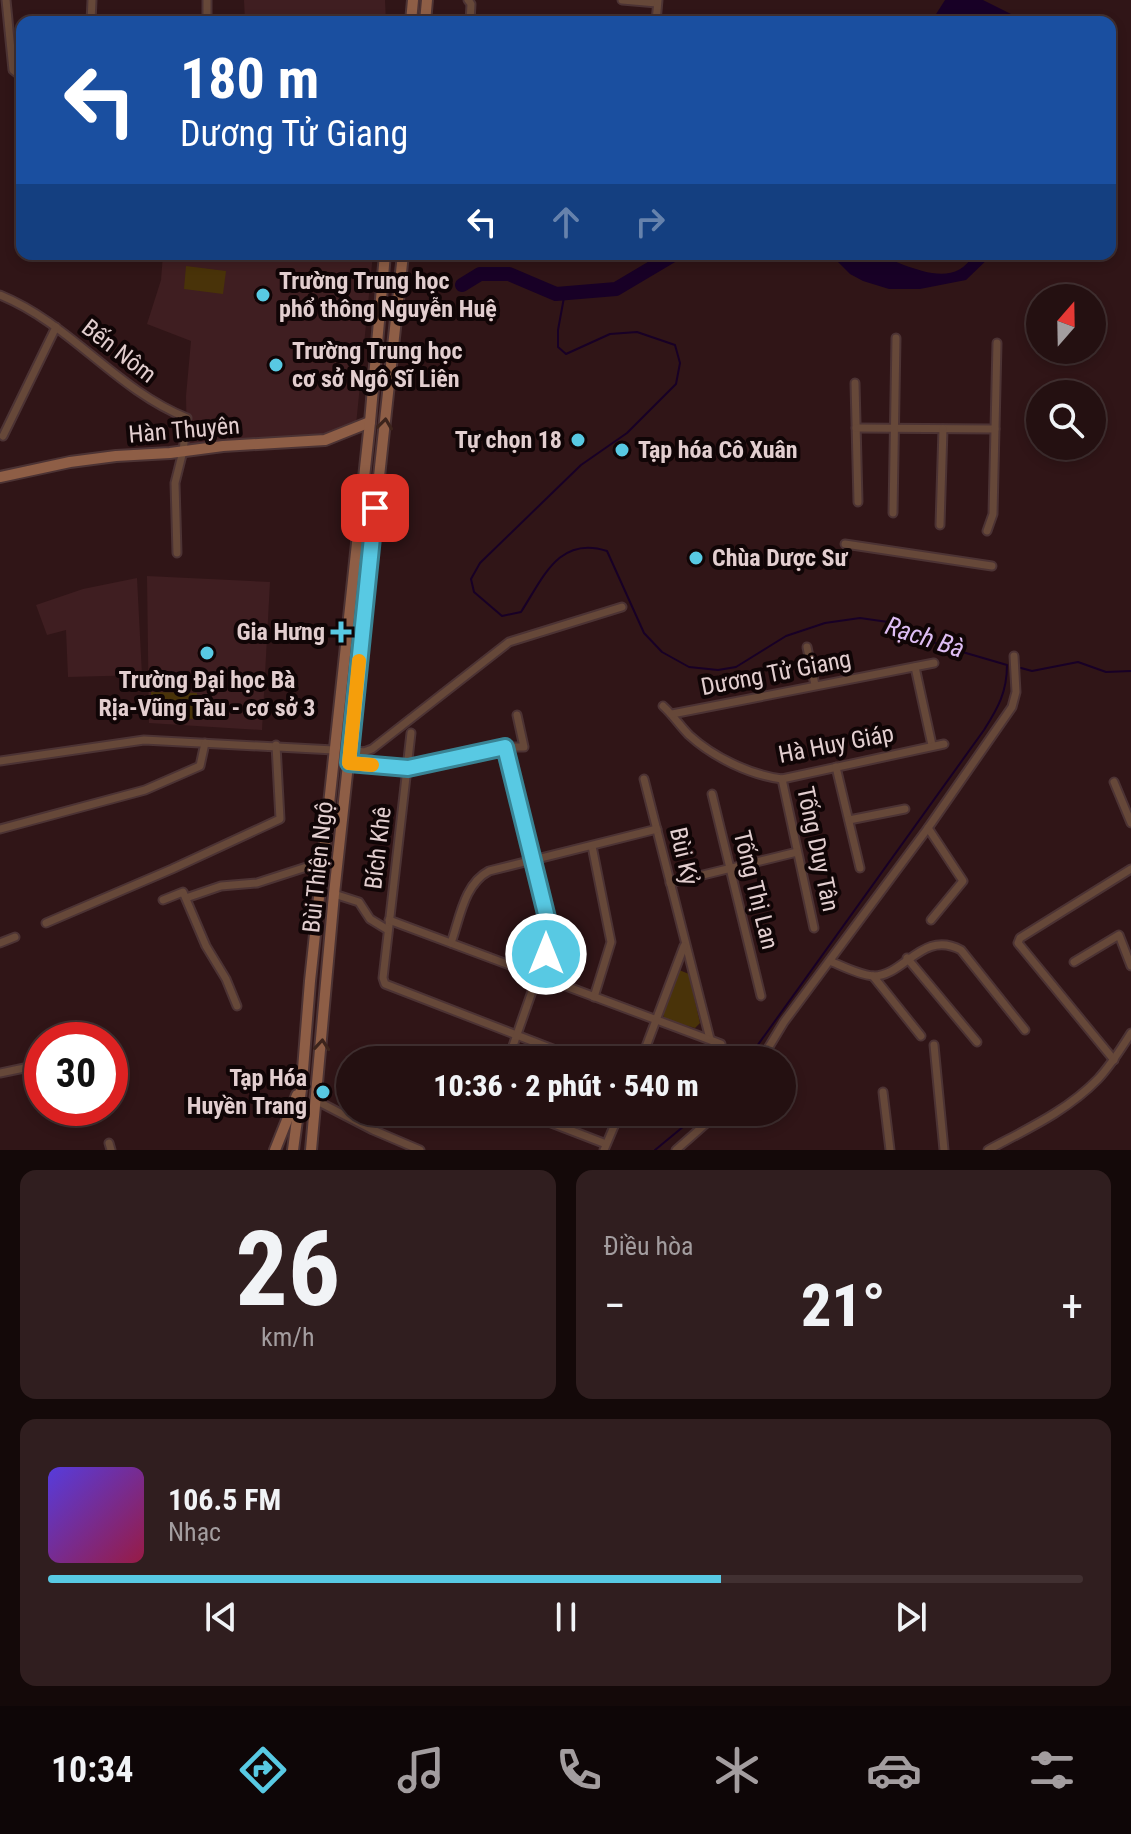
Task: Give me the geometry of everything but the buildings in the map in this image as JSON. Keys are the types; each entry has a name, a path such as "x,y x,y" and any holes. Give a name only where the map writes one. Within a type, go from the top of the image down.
{"main road":[{"name":"Bùi Thiện Ngộ","path":"293,1150 384,260"},
{"name":"Bùi Thiện Ngộ","path":"311,1150 334,894 402,260"},
{"name":"Hàn Thuyên","path":"0,477 70,462 223,446 325,440 370,422"},
{"path":"365,462 380,464"},
{"path":"334,756 349,763"},
{"name":"Bùi Thiện Ngộ","path":"275,1150 302,1082"}],"street":[{"path":"6,0 13,70 16,72"},
{"path":"622,0 658,2"},
{"name":"Bến Nôm","path":"0,295 38,314 152,403 187,418 183,451"},
{"path":"3,436 56,327"},
{"path":"893,513 896,338"},
{"path":"987,531 993,514 997,343"},
{"path":"855,383 858,502"},
{"path":"856,428 995,429"},
{"path":"940,525 943,429"},
{"path":"177,553 175,483 183,451"},
{"path":"845,544 992,566"},
{"path":"350,750 364,752 372,749 509,642 622,607"},
{"path":"807,647 815,685"},
{"path":"769,1046 1012,707 1016,692 1014,656"},
{"name":"Dương Tử Giang","path":"672,714 934,663"},
{"path":"915,667 932,745"},
{"name":"Hà Huy Giáp","path":"663,706 691,737 721,757 766,777 782,779 944,744"},
{"path":"349,763 408,768 505,747 524,747 517,715"},
{"name":"Bích Khê","path":"411,733 389,920 385,984 517,1036"},
{"path":"0,761 132,741 276,745 334,756"},
{"path":"0,829 145,790 184,775 200,766 205,743"},
{"path":"46,923 280,819 276,745"},
{"path":"505,747 550,930 550,940 513,1046"},
{"path":"836,767 860,868"},
{"name":"Bùi Kỷ","path":"644,779 710,1039"},
{"name":"Tống Duy Tân","path":"782,779 814,928"},
{"path":"1114,782 1131,823"},
{"name":"Tống Thị Lan","path":"712,794 761,996"},
{"path":"849,820 905,809"},
{"path":"928,828 963,881 931,920"},
{"path":"451,943 471,885 478,877 489,871 657,829"},
{"path":"592,846 611,942 594,997"},
{"path":"670,883 797,852"},
{"path":"186,898 231,883 257,883 322,862"},
{"path":"1114,1060 1018,943 1020,938 1131,869"},
{"path":"163,900 183,892 237,1006"},
{"path":"334,894 359,902 370,919 388,930"},
{"path":"389,920 721,1044"},
{"path":"1074,962 1119,935 1131,966"},
{"path":"0,943 15,937"},
{"path":"646,1046 685,944"},
{"path":"873,976 886,972 922,949 946,945 961,950 1025,1030"},
{"path":"907,958 977,1042"},
{"path":"830,961 873,976 921,1036"},
{"path":"988,1150 1056,1113 1098,1079 1131,1033"},
{"path":"517,1036 544,1046"},
{"path":"934,1045 944,1150"},
{"path":"0,1073 24,1068"},
{"path":"883,1092 890,1150"},
{"path":"317,1101 420,1150"},
{"path":"556,1126 605,1147 614,1126"},
{"path":"676,1150 703,1126"}],"shaded area":[{"path":"244,0 385,0 386,16 245,16"},
{"path":"945,0 983,0 1015,16 935,16"},
{"name":"Trường Trung học cơ sở Ngô Sĩ Liên","path":"163,260 372,260 356,425 329,435 187,446 186,396 191,341 147,324 161,280"},
{"path":"836,260 889,260 938,274 952,273 969,260 987,260 966,280 920,289 889,289 850,274"},
{"path":"186,266 226,271 223,294 184,289"},
{"name":"Trường Đại học Bà Rịa-Vũng Tàu - cơ sở 3","path":"147,576 270,582 262,730 149,723"},
{"path":"137,578 142,675 68,677 66,630 47,635 36,605 83,589"},
{"path":"151,692 197,693 197,719 151,718"},
{"path":"679,970 689,974 700,1023 695,1028 664,1019 663,1011"}],"waterway":[{"name":"Rạch Bà","path":"462,285 480,274 509,274 556,294 616,289 665,260"},
{"name":"Rạch Bà","path":"565,292 558,347 566,354 610,334 637,332 675,345 680,363 676,384 627,433 581,465 480,563 471,579 474,592 502,616 521,612 545,574 564,554 590,548 607,551 644,633 662,652 689,667 718,670 736,667 786,636 825,623 860,618 888,622 942,646 1007,665 1001,699 984,730 757,1046"},
{"path":"1021,668 1032,671 1078,662 1106,672 1131,671"},
{"name":"Rạch Bà","path":"655,1150 684,1126"}],"slow traffic":[{"path":"359,661 349,763 372,765"}],"place":[{"name":"Trường Trung học phổ thông Nguyễn Huệ","path":"263,295"},
{"name":"Trường Trung học cơ sở Ngô Sĩ Liên","path":"276,365"},
{"name":"Tự chọn 18","path":"578,440"},
{"name":"Tạp hóa Cô Xuân","path":"622,450"},
{"name":"Chùa Dược Sư","path":"696,558"},
{"name":"Gia Hưng","path":"341,632"},
{"name":"Trường Đại học Bà Rịa-Vũng Tàu - cơ sở 3","path":"207,653"},
{"name":"Tạp Hóa Huyền Trang","path":"323,1092"}],"route":[{"path":"375,508 349,763 408,768 505,747 550,930 546,954"}]}
